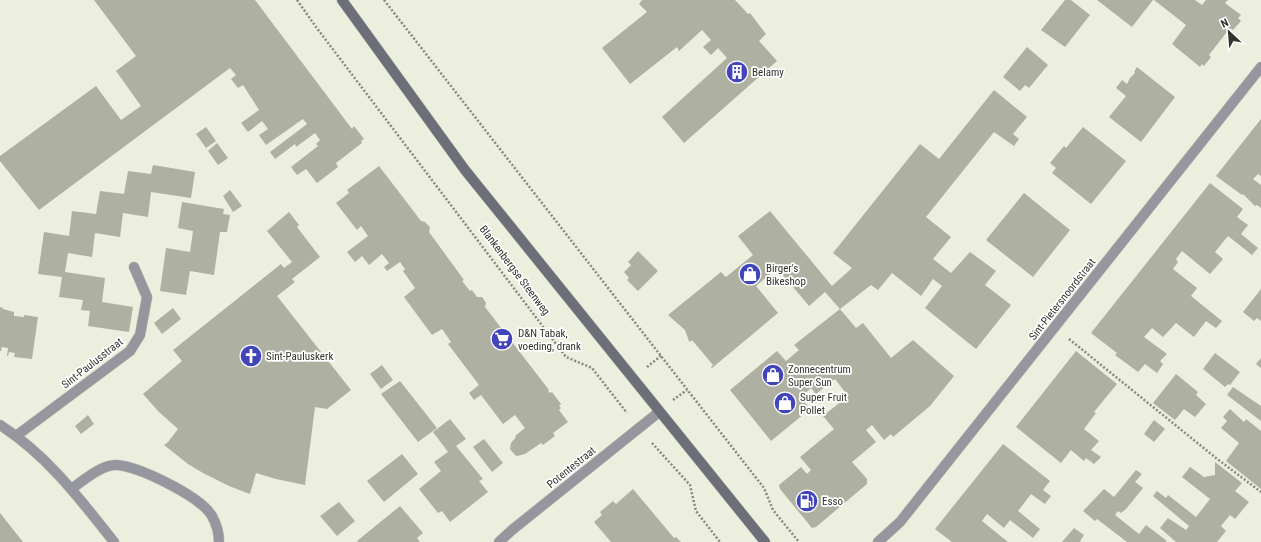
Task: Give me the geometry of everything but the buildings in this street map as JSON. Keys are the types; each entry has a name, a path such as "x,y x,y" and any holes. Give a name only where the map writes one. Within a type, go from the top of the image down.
{"main road":[{"name":"Blankenbergse Steenweg","path":"342,0 466,170 765,542"}],"street":[{"name":"Sint-Pietersnoordstraat","path":"878,542 900,522 1261,67"},
{"name":"Sint-Paulusstraat","path":"16,436 130,350 140,335 147,297 134,267"},
{"name":"Potentestraat","path":"499,542 659,412"},
{"path":"0,425 39,454 71,489 114,542"},
{"path":"71,489 97,471 116,465 136,470 168,484 198,502 212,515 219,531 218,542"}],"path":[{"name":"Blankenbergse Steenweg","path":"297,0 566,357 592,368 638,428 690,485 696,511 720,542"},
{"path":"384,0 764,488 773,510 800,542"},
{"path":"1055,328 1210,453 1261,492"}],"place":[{"name":"Belamy","path":"737,72"},
{"name":"Birger's Bikeshop","path":"750,274"},
{"name":"D&N Tabak, voeding, drank","path":"502,339"},
{"name":"Sint-Pauluskerk","path":"251,356"},
{"name":"Zonnecentrum Super Sun","path":"773,375"},
{"name":"Super Fruit Pollet","path":"785,403"},
{"name":"Esso","path":"807,501"}]}
